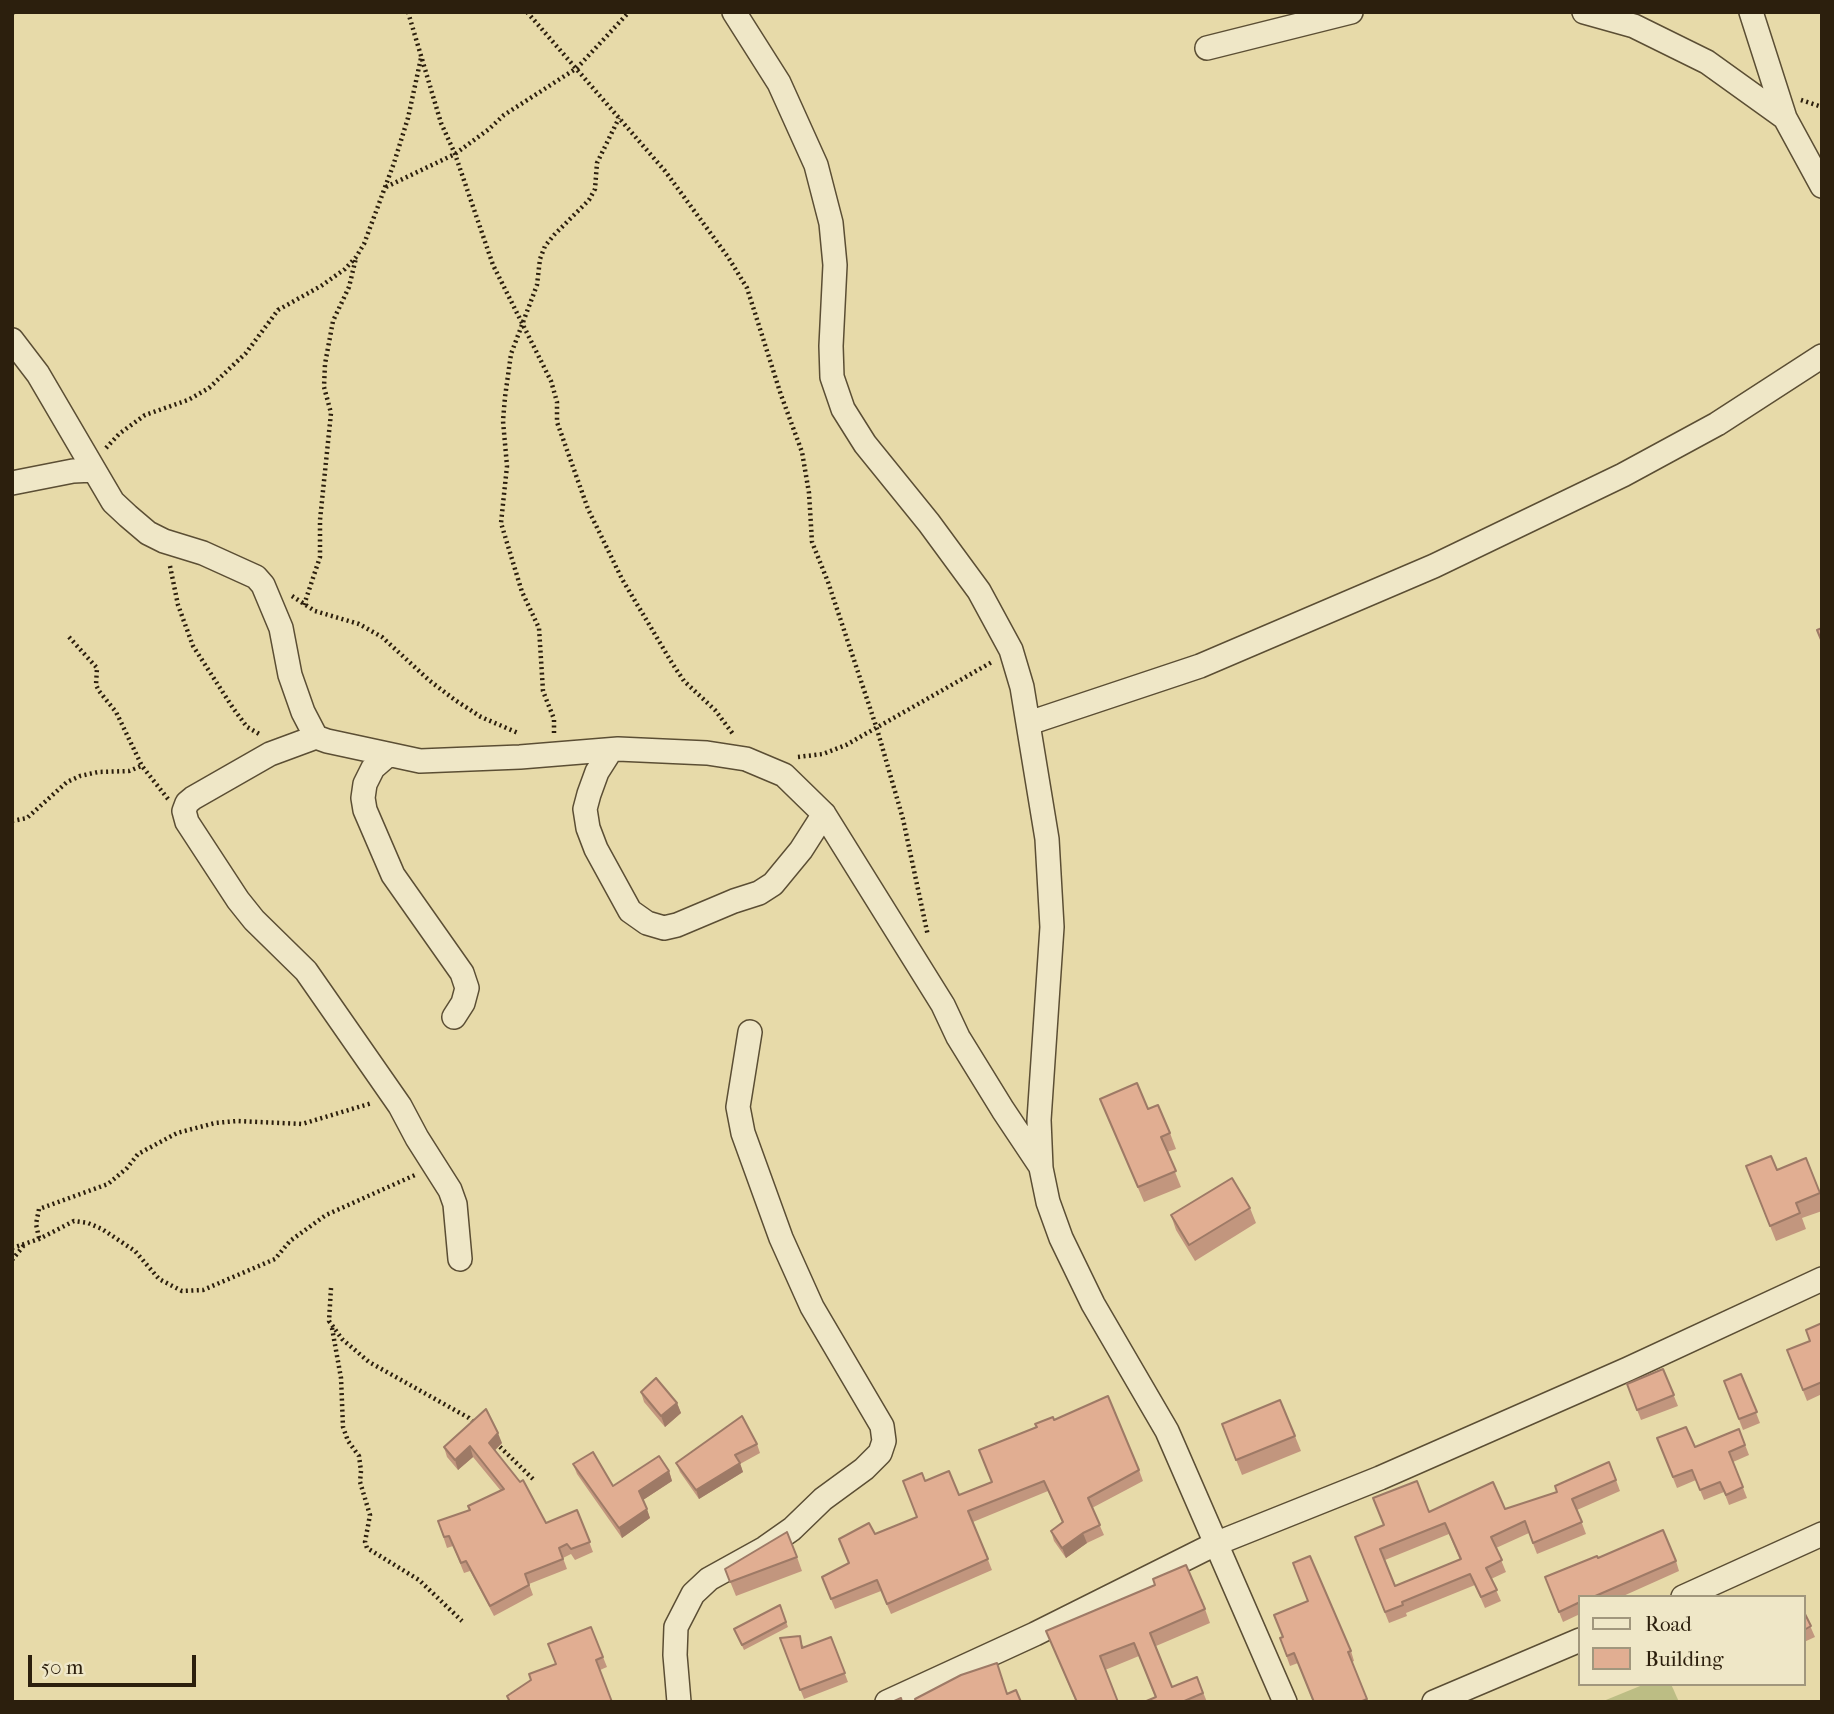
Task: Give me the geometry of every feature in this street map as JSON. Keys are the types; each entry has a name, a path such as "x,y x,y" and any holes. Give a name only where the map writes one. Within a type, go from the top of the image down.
{"street":[{"path":"734,12 779,83 816,165 831,222 835,265 832,377 844,410 865,444 929,523 979,592 1011,650 1023,687 1047,839 1052,927 1039,1121 1041,1168 1048,1202 1061,1238 1093,1304 1167,1431 1285,1702"},
{"path":"1207,48 1351,12"},
{"path":"1584,12 1634,26 1707,62 1785,118"},
{"path":"1751,12 1785,118 1822,186"},
{"path":"12,340 38,373 113,502 148,533 181,548 203,553 256,577 263,585 281,628 287,664 303,712 316,737"},
{"path":"1029,723 1200,666 1434,566 1623,475 1717,424 1822,356"},
{"path":"12,484 92,467"},
{"path":"460,1259 454,1204 450,1190 436,1165 392,1095 306,971 238,900 184,811 193,798 283,748 316,737 420,761 557,750 707,753 750,760 783,775 824,814 943,1005 958,1037 1041,1168"},
{"path":"611,750 597,772 585,809 596,849 630,911 647,923 664,928 677,925 759,893 773,884 801,850 824,814"},
{"path":"388,755 373,768 365,784 365,810 393,875 462,973 467,988 463,1003 454,1017"},
{"path":"679,1702 675,1655 676,1627 692,1594 709,1579 765,1548 792,1529 823,1499 864,1469 880,1453 884,1441 882,1426 812,1307 781,1238 743,1133 738,1108 750,1031"},
{"path":"887,1702 1035,1634 1215,1544 1380,1478 1628,1369 1822,1279"},
{"path":"1687,1595 1822,1534"},
{"path":"1434,1702 1578,1641"}],"path":[{"path":"408,12 442,124 493,265 551,381 557,402 557,422 588,509 622,579 672,663 684,681 728,726 750,760 823,754 846,745 1011,650"},
{"path":"527,12 665,172 728,257 747,288 802,452 809,493 812,541 877,729 903,819 929,939"},
{"path":"386,187 455,154 504,115 577,68 629,12"},
{"path":"92,467 119,434 145,415 188,400 209,388 246,353 278,310 321,286 345,269 356,257 364,244 386,187 408,118 421,58"},
{"path":"557,750 554,719 543,691 538,628 522,592 501,523 507,466 503,421 507,377 511,354 537,285 540,259 545,246 589,200 595,189 597,163 619,118"},
{"path":"304,605 320,557 320,520 331,413 324,387 325,363 333,321 349,287 356,257"},
{"path":"169,561 178,605 193,646 206,669 247,727 283,748"},
{"path":"288,593 304,605 359,624 382,636 430,681 456,700 481,717 527,737"},
{"path":"69,637 96,667 96,685 116,712 142,766 186,817"},
{"path":"12,821 27,818 67,782 80,776 98,772 130,771 142,766"},
{"path":"39,1239 36,1224 39,1209 108,1184 127,1168 138,1154 177,1133 215,1123 237,1121 302,1124 337,1115 392,1095"},
{"path":"12,1248 39,1239 74,1221 88,1223 135,1251 159,1279 183,1290 203,1290 275,1259 290,1241 326,1215 436,1165"},
{"path":"12,1260 25,1244"},
{"path":"331,1288 329,1321 341,1378 343,1427 348,1441 359,1456 360,1482 370,1515 365,1542 367,1548 419,1580 462,1621"},
{"path":"332,1328 369,1362 469,1418 478,1427"},
{"path":"487,1436 533,1479"}],"green space":[{"path":"1640,1686 1672,1686 1679,1702 1601,1702"}],"building":[{"path":"1822,628 1822,642 1817,630"},
{"path":"1137,1083 1148,1109 1158,1105 1170,1133 1161,1137 1176,1171 1138,1187 1100,1099"},
{"path":"1771,1156 1777,1170 1806,1158 1820,1193 1796,1203 1800,1213 1770,1226 1746,1166"},
{"path":"1232,1178 1250,1208 1189,1245 1171,1215"},
{"path":"1822,1323 1822,1382 1803,1390 1787,1350 1810,1341 1806,1330"},
{"path":"1663,1369 1674,1395 1637,1410 1627,1384"},
{"path":"1741,1374 1757,1412 1739,1419 1724,1381"},
{"path":"656,1378 677,1403 661,1416 641,1392"},
{"path":"1108,1396 1139,1470 1088,1498 1100,1525 1062,1548 1051,1531 1063,1522 1044,1481 968,1511 988,1559 887,1604 877,1580 831,1599 822,1577 849,1563 839,1539 869,1523 875,1534 917,1517 903,1481 922,1473 925,1481 949,1471 959,1495 992,1482 979,1450 1037,1427 1035,1424 1053,1417 1054,1420"},
{"path":"1280,1400 1295,1436 1236,1460 1222,1424"},
{"path":"486,1409 498,1433 489,1443 520,1482 523,1480 546,1523 577,1510 590,1542 571,1549 567,1544 559,1548 563,1559 525,1574 529,1585 490,1606 466,1561 461,1563 449,1536 444,1537 438,1521 470,1510 468,1506 504,1489 470,1446 455,1460 444,1447"},
{"path":"742,1416 757,1444 735,1455 740,1463 696,1490 676,1463"},
{"path":"1686,1427 1695,1447 1739,1429 1745,1445 1729,1452 1743,1487 1726,1495 1720,1482 1700,1490 1692,1470 1673,1477 1657,1438"},
{"path":"593,1452 613,1486 659,1456 669,1471 639,1491 647,1509 619,1528 573,1464"},
{"path":"1609,1462 1616,1480 1572,1499 1582,1522 1533,1543 1525,1521 1491,1537 1502,1560 1486,1568 1497,1590 1481,1597 1470,1574 1402,1602 1403,1605 1385,1612 1355,1537 1384,1525 1373,1498 1417,1481 1429,1512 1493,1482 1505,1509 1557,1492 1555,1486","holes":["1445,1523 1461,1559 1395,1586 1380,1549"]},
{"path":"1663,1530 1676,1561 1598,1595 1578,1595 1578,1603 1559,1612 1545,1577 1597,1556 1598,1558"},
{"path":"787,1532 797,1557 730,1582 725,1569"},
{"path":"1310,1556 1351,1651 1348,1652 1367,1699 1360,1702 1314,1702 1294,1653 1287,1656 1280,1638 1283,1637 1274,1615 1308,1601 1293,1563"},
{"path":"1186,1565 1205,1609 1150,1633 1172,1687 1197,1677 1203,1693 1182,1702 1144,1702 1156,1697 1134,1643 1100,1656 1118,1702 1077,1702 1046,1631 1155,1585 1153,1579"},
{"path":"780,1605 786,1622 742,1645 734,1629"},
{"path":"1806,1616 1811,1626 1806,1629"},
{"path":"591,1627 603,1657 596,1660 612,1702 510,1702 507,1696 531,1680 529,1674 556,1664 548,1644"},
{"path":"800,1636 802,1648 831,1637 845,1673 800,1690 780,1638"},
{"path":"997,1663 1007,1694 1016,1690 1021,1702 916,1702 915,1699 961,1675"}]}
